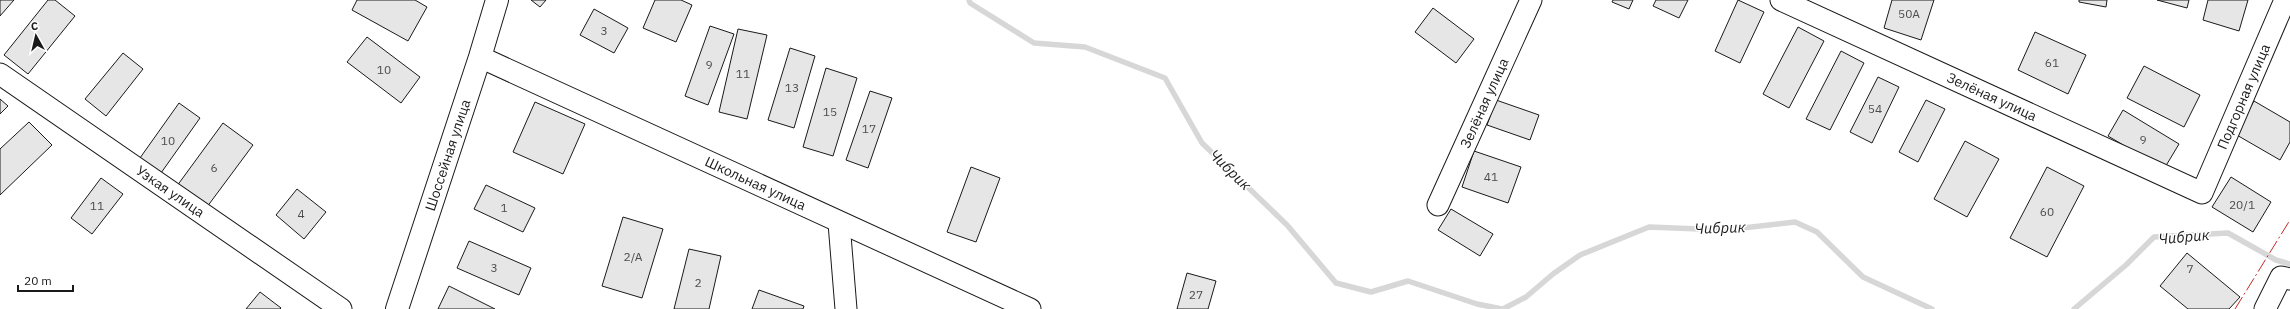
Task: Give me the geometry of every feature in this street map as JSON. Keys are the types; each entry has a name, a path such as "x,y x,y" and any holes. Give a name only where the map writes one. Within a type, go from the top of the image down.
{"main road":[{"name":"Шоссейная улица","path":"397,309 480,57 497,0"}],"street":[{"name":"Зелёная улица","path":"1438,205 1531,0"},
{"name":"Зелёная улица","path":"1781,0 2202,194"},
{"name":"Подгорная улица","path":"2202,194 2285,0"},
{"name":"Школьная улица","path":"480,57 839,223 1030,309"},
{"name":"Узкая улица","path":"0,74 342,309"},
{"path":"839,223 846,309"},
{"path":"2266,309 2281,277 2290,279"}],"building":[{"path":"0,0 14,0 0,16"},
{"path":"48,0 55,0 75,16 28,74 4,55"},
{"path":"357,0 415,0 427,7 408,41 352,10"},
{"path":"531,0 546,0 540,7"},
{"path":"655,0 681,0 692,5 676,42 643,28"},
{"path":"1613,0 1633,0 1629,9 1612,2"},
{"path":"1656,0 1688,0 1679,18 1653,6"},
{"path":"1738,0 1764,12 1740,63 1715,51"},
{"path":"1892,0 1934,0 1921,40 1884,28"},
{"path":"2079,0 2107,0 2106,7 2079,2"},
{"path":"2157,0 2189,0 2187,8"},
{"path":"2208,0 2248,0 2239,31 2203,20"},
{"path":"1433,8 1474,39 1456,63 1415,32"},
{"path":"594,9 628,28 614,53 580,35"},
{"path":"710,26 734,34 708,105 685,96"},
{"path":"1798,27 1824,41 1789,108 1763,94"},
{"path":"738,29 767,35 747,119 719,112"},
{"path":"2035,32 2086,55 2068,94 2018,70"},
{"path":"367,37 420,77 401,103 347,62"},
{"path":"790,48 815,56 794,128 768,120"},
{"path":"1841,51 1864,63 1830,130 1806,119"},
{"path":"123,53 143,69 106,116 85,99"},
{"path":"2144,66 2200,95 2184,127 2127,98"},
{"path":"826,68 857,78 833,156 803,147"},
{"path":"1878,77 1899,87 1872,143 1850,132"},
{"path":"870,91 892,98 868,168 846,160"},
{"path":"0,99 8,106 0,114"},
{"path":"1496,100 1539,115 1530,140 1487,125"},
{"path":"1926,100 1945,109 1918,162 1899,152"},
{"path":"2254,101 2290,122 2290,142 2280,160 2235,134"},
{"path":"535,102 585,124 563,174 513,152"},
{"path":"179,103 200,118 156,180 135,165"},
{"path":"2123,110 2179,144 2164,169 2108,136"},
{"path":"29,122 52,145 0,195 0,149"},
{"path":"223,123 253,145 204,211 174,190"},
{"path":"1965,141 1999,159 1967,217 1934,199"},
{"path":"1474,151 1521,167 1508,203 1462,187"},
{"path":"971,167 1000,178 976,242 947,232"},
{"path":"2047,167 2084,186 2047,257 2010,238"},
{"path":"2231,177 2271,202 2253,232 2212,207"},
{"path":"101,178 123,194 92,234 71,218"},
{"path":"486,185 535,208 523,232 474,209"},
{"path":"297,189 326,212 304,239 276,215"},
{"path":"1451,209 1493,234 1480,256 1438,230"},
{"path":"623,217 663,229 642,298 602,286"},
{"path":"469,241 531,268 519,295 457,268"},
{"path":"689,249 721,256 709,309 674,309"},
{"path":"2187,253 2240,297 2229,309 2188,309 2160,286"},
{"path":"1187,273 1216,281 1208,309 1177,309"},
{"path":"449,286 495,309 438,309"},
{"path":"759,290 804,306 803,309 752,309"},
{"path":"260,292 281,308 246,309"}],"waterway":[{"name":"Чибрик","path":"969,0 970,3 1034,43 1085,47 1165,78 1202,143 1287,225 1336,283 1371,292 1408,281 1477,304 1502,309"},
{"name":"Чибрик","path":"1503,309 1526,297 1553,274 1580,255 1649,227 1725,230 1795,222 1817,232 1863,277 1932,309"},
{"name":"Чибрик","path":"2074,309 2126,265 2154,237 2228,233 2276,260 2290,264"}],"power":[{"path":"2235,309 2290,220"}]}
